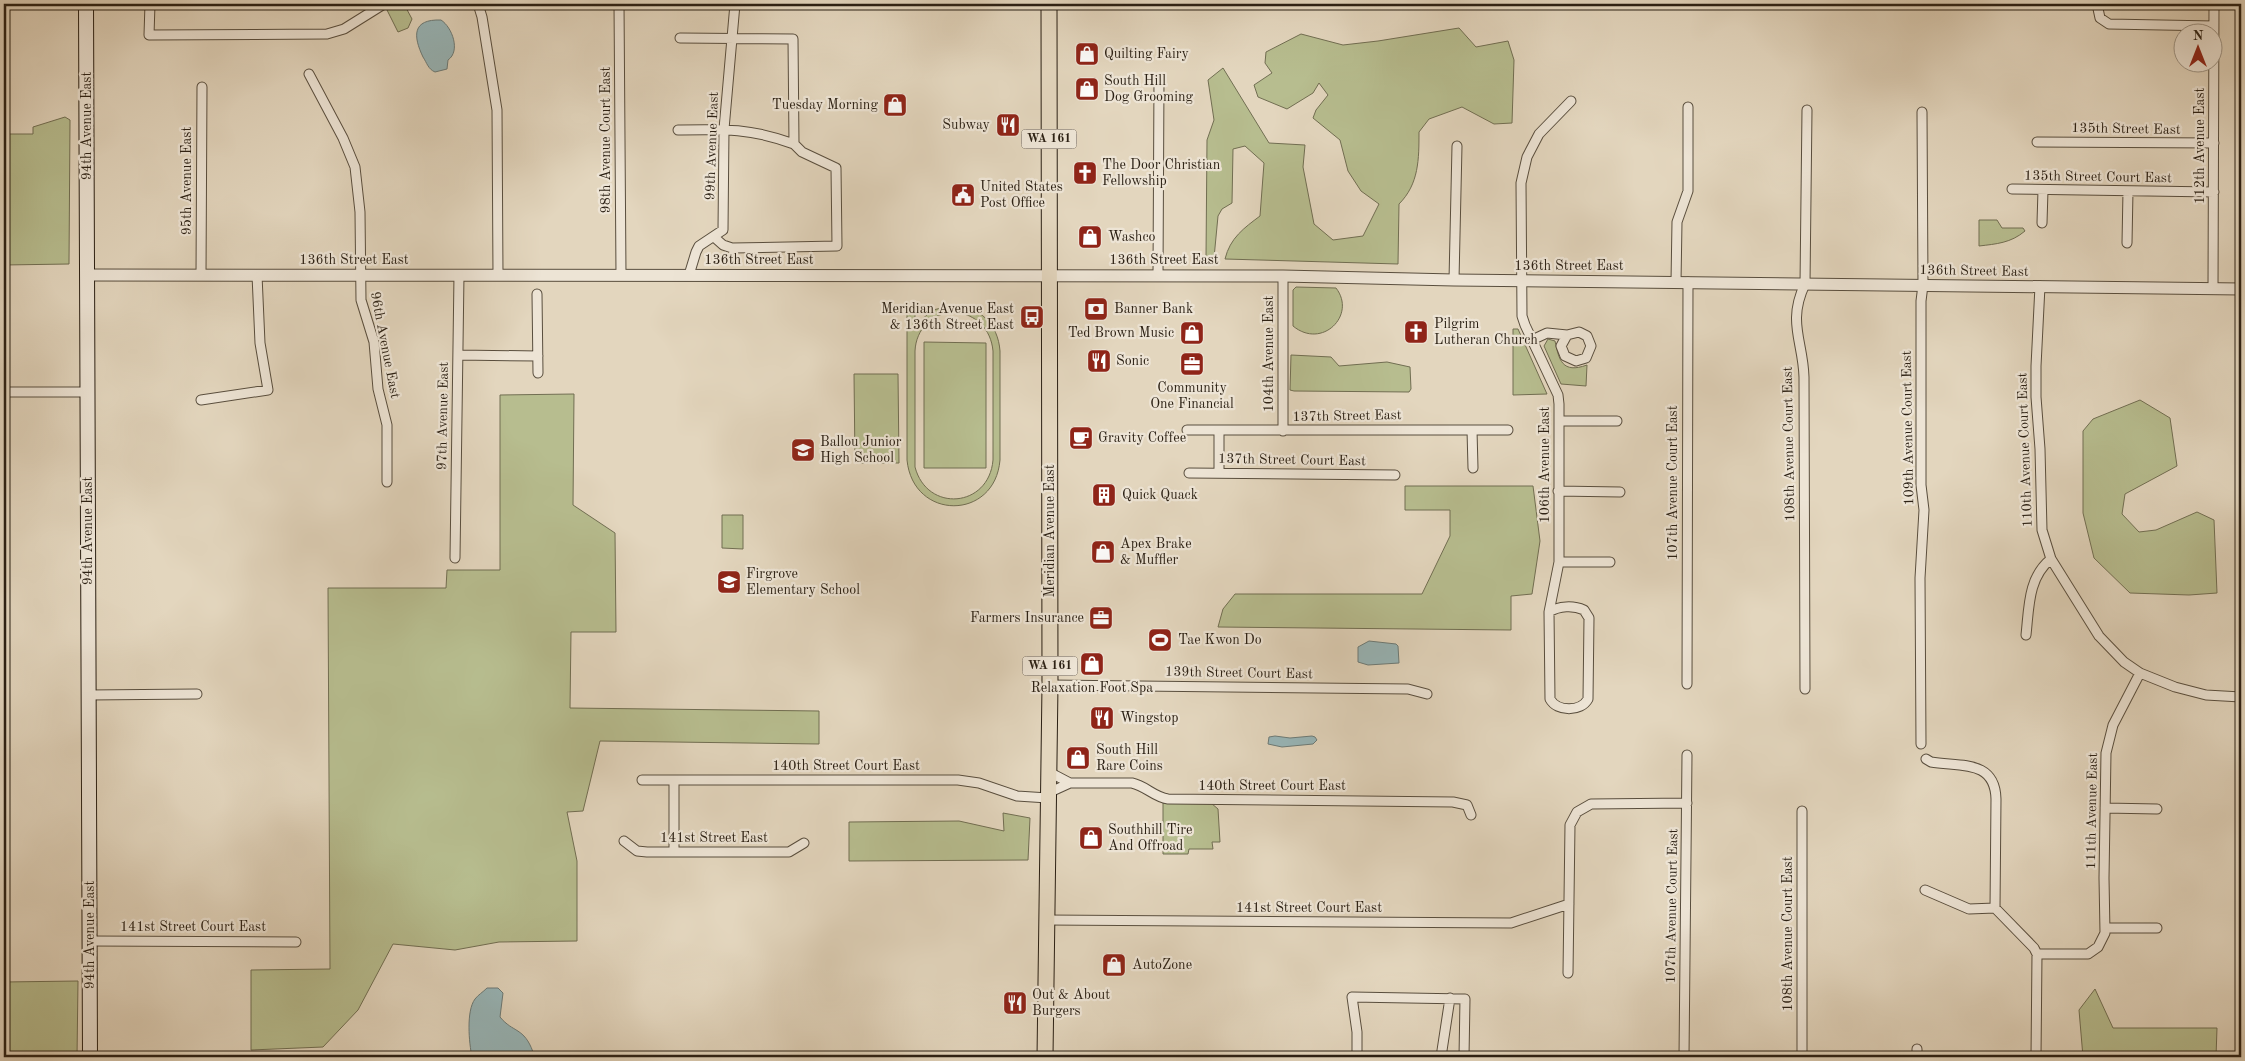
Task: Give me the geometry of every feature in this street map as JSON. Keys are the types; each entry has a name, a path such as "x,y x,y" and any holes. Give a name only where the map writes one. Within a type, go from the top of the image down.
{"main road":[{"name":"94th Avenue East","path":"86,4 90,1057"},
{"name":"Meridian Avenue East","path":"1045,1057 1050,685 1049,4"}],"street":[{"path":"150,4 149,35 327,34 344,29 384,4"},
{"path":"478,4 497,110 498,275"},
{"name":"98th Avenue Court East","path":"619,4 621,275"},
{"name":"99th Avenue East","path":"689,275 696,252 700,246 723,230 724,129 735,4"},
{"path":"2097,4 2100,18 2108,24 2172,25"},
{"name":"112th Avenue East","path":"2214,4 2214,22"},
{"path":"680,38 792,39 794,144"},
{"name":"112th Avenue East","path":"2214,72 2214,289"},
{"name":"96th Avenue East","path":"309,74 343,138 355,167 360,212 361,300 374,342 378,389 387,426 387,482"},
{"path":"1158,275 1160,78"},
{"name":"95th Avenue East","path":"201,275 202,87"},
{"name":"106th Avenue East","path":"1549,612 1559,607 1574,607 1584,610 1589,618 1588,699 1580,707 1569,709 1558,707 1550,699 1549,612 1559,562 1558,491 1560,421 1558,395 1522,316 1521,183 1527,157 1539,134 1571,102"},
{"name":"107th Avenue Court East","path":"1687,684 1682,282 1676,222 1688,191 1688,107"},
{"name":"108th Avenue Court East","path":"1805,689 1804,374 1796,321 1800,294 1805,284 1807,110"},
{"name":"109th Avenue Court East","path":"1921,744 1920,578 1924,510 1921,485 1922,112"},
{"path":"678,130 724,129 755,132 794,144 802,152 836,168 837,246 732,248 723,245 714,237"},
{"name":"135th Street East","path":"2037,142 2214,143"},
{"path":"1454,280 1457,146"},
{"name":"135th Street Court East","path":"2012,189 2214,192"},
{"path":"2042,223 2043,190"},
{"path":"2127,244 2128,191"},
{"name":"136th Street East","path":"87,275 1158,275 2241,289"},
{"path":"202,400 268,390 260,343 257,275"},
{"name":"97th Avenue East","path":"455,558 459,275"},
{"name":"104th Avenue East","path":"1283,276 1284,431"},
{"name":"110th Avenue Court East","path":"2040,286 2036,397 2040,449 2042,530 2051,559"},
{"path":"538,294 538,372"},
{"path":"1532,340 1547,333 1567,335"},
{"path":"458,355 538,356"},
{"path":"4,392 88,392"},
{"path":"1560,421 1617,421"},
{"name":"137th Street East","path":"1187,430 1377,431 1395,428 1508,430"},
{"path":"1219,430 1219,473"},
{"path":"1472,430 1473,468"},
{"name":"137th Street Court East","path":"1189,472 1396,475"},
{"path":"1558,491 1620,492"},
{"path":"2026,635 2029,600 2034,580 2039,569 2051,559 2099,636 2124,662 2140,673 2175,687 2206,695 2241,697"},
{"path":"1559,562 1610,562"},
{"name":"111th Avenue East","path":"2105,928 2105,775 2108,738 2140,673"},
{"name":"139th Street Court East","path":"1050,685 1408,689 1427,694"},
{"path":"89,694 198,694"},
{"name":"107th Avenue Court East","path":"1684,1057 1687,756"},
{"path":"1926,758 1931,762 1980,769 1989,775 1996,790 1996,908 2034,948 2037,954 2036,1057"},
{"name":"140th Street Court East","path":"1049,772 1070,783 1139,784 1161,798 1168,799 1453,802 1467,805 1471,815"},
{"name":"140th Street Court East","path":"642,780 958,780 979,784 1017,796 1048,795 1070,783"},
{"path":"674,780 674,852"},
{"path":"1568,973 1570,825 1578,811 1591,804 1687,803"},
{"path":"2105,808 2156,809"},
{"name":"108th Avenue Court East","path":"1802,811 1802,1057"},
{"name":"141st Street East","path":"624,840 638,851 674,852 789,852 804,844"},
{"path":"1925,890 1969,908 1996,908"},
{"name":"141st Street Court East","path":"1046,920 1511,923 1569,904"},
{"path":"2037,954 2091,952 2100,944 2105,928 2157,928"},
{"name":"141st Street Court East","path":"90,941 296,942"},
{"path":"1357,1057 1357,1032 1352,997 1464,999 1464,1057"},
{"path":"1441,1057 1450,998"}],"green space":[{"path":"398,4 404,4 412,19 408,28 398,32 387,10"},
{"path":"1459,28 1476,47 1508,41 1514,60 1512,123 1494,124 1462,107 1429,119 1419,132 1419,152 1414,180 1406,196 1399,204 1398,264 1225,259 1234,239 1243,229 1260,216 1264,163 1245,146 1233,149 1232,203 1222,209 1218,216 1214,258 1206,257 1207,140 1214,120 1208,80 1223,68 1269,143 1305,145 1303,167 1314,224 1333,240 1363,236 1379,204 1361,191 1348,171 1340,140 1313,118 1316,110 1328,95 1319,83 1313,93 1287,109 1258,97 1254,85 1272,73 1265,63 1266,52 1301,34 1343,45"},
{"path":"65,117 70,120 69,264 4,265 4,134 33,134 33,127"},
{"path":"1979,220 1997,220 2002,228 2023,228 2025,231 2020,235 1997,244 1979,246"},
{"path":"1296,287 1336,288 1341,298 1342,309 1339,318 1333,326 1325,332 1315,334 1304,332 1293,326 1293,290"},
{"path":"954,305 972,309 986,319 999,341 1000,460 995,480 984,494 970,503 954,506 938,503 923,494 913,480 907,460 907,314 915,314 915,325 933,310","holes":["946,313 962,313 981,324 992,343 993,460 989,476 981,488 970,495 957,499 944,498 932,492 922,482 915,467 915,351 918,336 932,319"]},
{"path":"1513,329 1518,329 1547,394 1513,395"},
{"path":"1548,339 1555,341 1560,359 1567,366 1572,368 1587,365 1586,386 1561,384 1544,346"},
{"path":"924,342 986,343 986,468 924,468"},
{"path":"1291,355 1331,357 1339,366 1387,362 1410,367 1411,389 1409,392 1290,390"},
{"path":"854,374 898,374 899,463 855,463"},
{"path":"574,394 573,505 615,533 616,632 571,632 570,708 819,711 819,744 600,741 583,811 567,812 577,861 577,941 499,942 455,950 393,944 358,1010 323,1047 251,1050 251,970 330,969 328,588 446,588 447,570 500,570 500,395"},
{"path":"2140,400 2170,418 2177,466 2125,494 2122,514 2139,532 2156,530 2197,512 2214,520 2217,593 2189,595 2130,593 2094,558 2083,513 2083,431 2093,419"},
{"path":"1405,486 1533,486 1540,541 1532,594 1511,596 1511,630 1218,627 1223,609 1235,594 1422,594 1450,536 1450,510 1405,510"},
{"path":"722,515 743,515 743,549 722,548"},
{"path":"1163,803 1211,803 1218,809 1220,842 1212,842 1213,849 1189,849 1188,854 1163,854"},
{"path":"1003,813 1030,818 1028,860 849,861 849,822 959,821 1004,831"},
{"path":"78,981 77,1057 4,1057 4,982"},
{"path":"2095,989 2113,1028 2217,1028 2216,1057 2083,1057 2079,1010"}],"water":[{"path":"441,20 449,28 454,39 454,51 448,60 447,69 435,72 429,68 423,57 418,42 417,30 425,22"},
{"path":"1369,641 1396,644 1398,646 1399,663 1368,665 1358,662 1358,647"},
{"path":"1312,736 1317,740 1313,744 1282,747 1268,744 1269,737 1290,738"},
{"path":"487,988 498,988 503,993 500,1017 526,1038 533,1052 532,1057 472,1057 469,1036 470,1011 475,999"}],"place":[{"name":"Quilting Fairy","path":"1087,54"},
{"name":"South Hill Dog Grooming","path":"1087,89"},
{"name":"Tuesday Morning","path":"895,105"},
{"name":"Subway","path":"1008,125"},
{"name":"The Door Christian Fellowship","path":"1085,173"},
{"name":"United States Post Office","path":"963,195"},
{"name":"Washco","path":"1090,237"},
{"name":"Banner Bank","path":"1096,309"},
{"name":"Meridian Avenue East & 136th Street East","path":"1032,317"},
{"name":"Pilgrim Lutheran Church","path":"1416,332"},
{"name":"Ted Brown Music","path":"1192,333"},
{"name":"Sonic","path":"1099,361"},
{"name":"Community One Financial","path":"1192,364"},
{"name":"Gravity Coffee","path":"1081,438"},
{"name":"Ballou Junior High School","path":"803,450"},
{"name":"Quick Quack","path":"1104,495"},
{"name":"Apex Brake & Muffler","path":"1103,552"},
{"name":"Firgrove Elementary School","path":"729,582"},
{"name":"Farmers Insurance","path":"1101,618"},
{"name":"Tae Kwon Do","path":"1160,640"},
{"name":"Relaxation Foot Spa","path":"1092,664"},
{"name":"Wingstop","path":"1102,718"},
{"name":"South Hill Rare Coins","path":"1078,758"},
{"name":"Southhill Tire And Offroad","path":"1091,838"},
{"name":"AutoZone","path":"1114,965"},
{"name":"Out & About Burgers","path":"1015,1003"}]}
